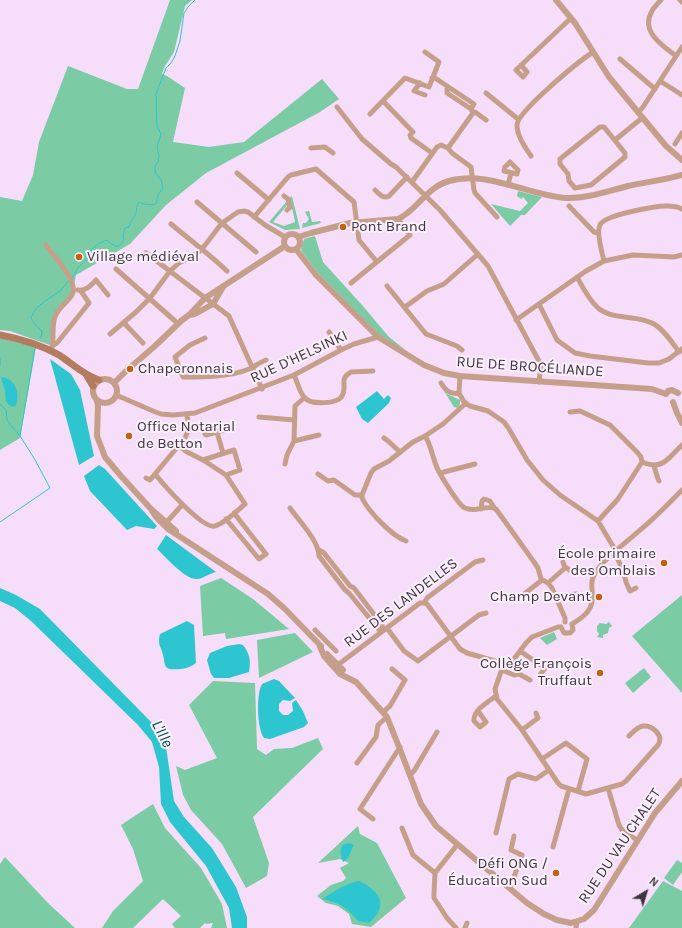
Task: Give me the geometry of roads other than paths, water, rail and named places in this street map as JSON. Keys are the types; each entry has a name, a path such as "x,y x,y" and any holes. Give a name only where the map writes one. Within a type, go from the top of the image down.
{"main road":[{"path":"0,335 53,348 96,383"}],"street":[{"path":"556,0 571,18 592,53 609,77 666,146 682,160"},
{"path":"661,0 650,14 650,30 655,39 676,56"},
{"path":"521,65 571,18"},
{"path":"614,140 640,115 643,107 682,47"},
{"path":"370,114 405,78 429,87 439,62 425,52"},
{"path":"531,156 521,140 517,126 518,119 570,69 592,53"},
{"path":"620,59 655,89"},
{"path":"432,78 435,78 474,104 472,111 448,148"},
{"path":"660,81 682,95"},
{"path":"420,83 414,91 425,95"},
{"path":"486,93 518,119"},
{"path":"383,101 413,132 410,138 432,154"},
{"path":"337,107 362,139 407,177 440,210 488,266 541,365 539,382"},
{"path":"472,111 486,120"},
{"path":"600,127 604,127 614,140 625,153 625,157 591,185 575,188 569,181 568,174 560,164 560,159 600,127"},
{"path":"675,144 682,133"},
{"path":"412,182 437,147 441,145 448,148 452,153 471,167 476,193 497,217"},
{"path":"311,148 325,147 333,153"},
{"path":"254,217 291,175 316,169 354,202 359,240 377,262"},
{"path":"236,173 269,200"},
{"path":"508,185 511,173"},
{"path":"284,246 284,240 291,234 298,237 311,232 356,222 398,219 406,214 436,186 455,179 472,178 560,197 573,198 682,175"},
{"path":"375,190 382,197 389,196 407,177"},
{"path":"284,196 288,200 290,207 287,210"},
{"path":"197,202 256,252"},
{"path":"569,206 594,232 598,233"},
{"path":"604,261 598,233 598,227 602,221 621,214 660,207 682,208"},
{"path":"110,334 150,298 170,271 179,263 202,249 222,223 238,212 244,210 248,212 267,226 286,237"},
{"path":"351,283 410,235 398,219"},
{"path":"171,224 227,270"},
{"path":"284,246 290,250 296,249 299,245 298,237"},
{"path":"46,244 65,268 74,288 73,293"},
{"path":"114,383 189,315 205,298 284,246"},
{"name":"RUE DE BROCÉLIANDE","path":"296,249 316,275 378,337 424,365 444,373 460,376 652,389 666,394"},
{"path":"146,253 229,316 262,388"},
{"path":"405,307 427,291 444,284 478,254"},
{"path":"516,320 577,277 604,261 633,255 674,257 682,254"},
{"path":"116,269 175,321"},
{"path":"539,304 557,340 575,353 653,363 665,361 680,350 653,324 641,319 611,315 601,310 592,302 577,277"},
{"path":"53,348 53,324 55,317 76,290 85,290 96,280 108,295"},
{"path":"189,315 195,314 213,304 225,285"},
{"path":"387,286 426,334 457,346 462,350"},
{"path":"53,348 89,302 81,291"},
{"path":"124,323 143,343"},
{"path":"329,332 341,350"},
{"name":"RUE D'HELSINKI","path":"116,395 161,414 173,416 188,415 294,375 354,344 378,337"},
{"path":"205,338 190,345 175,357 184,377 201,377 233,373 251,368 266,360"},
{"path":"294,375 304,398 308,401 336,401 343,395 344,379 348,373 373,371"},
{"path":"460,376 459,393 466,403 488,411 504,422 527,460 544,480 560,495 598,521 614,548 630,591 636,588"},
{"path":"97,415 101,407 105,403 114,399 116,395 116,387 114,383 107,379 96,383 93,393 96,399 105,403"},
{"path":"440,383 451,393 459,393"},
{"path":"672,390 680,393 677,399 673,402 669,402 666,399 666,394 668,391 672,390"},
{"path":"285,464 287,455 294,441 295,406 304,398"},
{"name":"RUE DU VAU CHALET","path":"96,399 98,404 97,436 105,457 151,509 156,517 184,539 268,594 284,608 319,644 324,656 336,667 340,674 360,686 385,714 400,747 421,804 436,826 531,906 544,914 564,922 577,925 586,918 597,906 655,813 682,781"},
{"path":"673,402 682,423"},
{"path":"406,541 398,538 364,502 362,495 372,470 389,461 413,442 426,436 446,422 466,403"},
{"path":"570,412 580,411 611,426 641,456 642,462 618,499 598,521"},
{"path":"146,478 150,480 179,446 188,432 188,415"},
{"path":"259,417 294,420"},
{"path":"205,434 224,430"},
{"path":"217,432 223,453"},
{"path":"294,441 319,435"},
{"path":"426,436 429,441 436,465 461,506 470,510 495,509"},
{"path":"384,438 400,452"},
{"path":"642,462 654,466 660,465 682,445"},
{"path":"155,474 182,505 209,526 216,526 246,504 226,475 179,446"},
{"path":"203,460 234,450 240,470 226,475"},
{"path":"440,473 476,464"},
{"path":"654,466 660,481"},
{"path":"318,474 328,481 334,480 355,495 362,495"},
{"path":"572,624 588,612 592,600 594,576 598,569 682,490"},
{"path":"481,509 482,501 484,499 490,501 513,531 523,548 538,568 540,578 548,584 557,598 565,622"},
{"path":"165,524 182,505"},
{"path":"290,508 316,543 319,550 319,556 344,590 349,593 379,630 385,630"},
{"path":"226,519 260,559 266,554 234,513"},
{"path":"319,550 324,553 350,586 354,588 385,630 404,651 418,661 479,615 486,613"},
{"name":"RUE DES LANDELLES","path":"336,667 420,603 424,603 427,598 475,562 483,560"},
{"path":"548,584 564,565 572,572"},
{"path":"510,598 517,598 523,595 542,580"},
{"path":"349,593 354,588"},
{"path":"557,598 576,594"},
{"path":"424,603 427,604 464,651 504,663 510,662 514,659 532,637 561,627 565,622"},
{"path":"565,622 570,622 572,624"},
{"path":"561,627 564,633 568,634 573,630 572,624"},
{"path":"315,630 336,651"},
{"path":"319,644 323,638"},
{"path":"520,651 545,668 540,675"},
{"path":"504,663 495,689 496,696 522,730 558,784 561,786 586,794 626,781 660,741 654,729 648,726 639,728 630,736"},
{"path":"357,763 376,737 378,725 405,680 392,669"},
{"path":"502,670 514,675 519,674 530,680"},
{"path":"478,711 482,706 496,696"},
{"path":"522,730 538,718 536,713"},
{"path":"410,775 414,771 437,732"},
{"path":"542,759 566,743 587,759 578,791"},
{"path":"373,819 360,809 400,747"},
{"path":"496,833 509,779 518,774 536,779 549,770"},
{"path":"608,788 620,828 637,840"},
{"path":"553,847 569,789"},
{"path":"402,828 413,854 435,873"},
{"path":"510,888 522,855 511,850 514,836"},
{"path":"456,928 449,921 434,897 435,873 457,845"}],"water":[{"path":"50,359 71,374 80,390 94,456 79,465"},
{"path":"3,377 11,381 16,388 17,400 16,405 13,407 8,404 6,400 1,378"},
{"path":"377,391 384,399 388,395 391,398 389,403 368,423 362,419 356,407"},
{"path":"99,465 105,469 157,526 154,529 136,526 127,530 90,491 84,476"},
{"path":"166,535 216,572 202,578 193,579 182,572 157,549"},
{"path":"0,588 16,595 40,609 154,725 166,747 174,801 184,817 212,848 236,887 247,917 247,928 232,928 229,908 206,866 170,822 161,804 159,767 152,742 138,725 31,621 15,608 0,601"},
{"path":"187,621 194,625 196,663 183,669 169,669 165,665 159,640 160,634"},
{"path":"239,644 243,645 249,655 249,672 229,678 214,678 211,674 207,660 210,653 227,646"},
{"path":"274,679 279,681 295,698 290,701 283,700 279,704 279,711 283,715 288,715 293,711 292,703 296,700 308,723 304,727 270,739 264,738 262,734 258,703 262,684"},
{"path":"350,843 354,845 349,857 343,862 340,853 341,849 344,844"},
{"path":"359,881 373,890 380,899 379,910 369,923 358,921 342,906 322,899 344,886"}],"waterway":[{"path":"100,243 106,240 115,246 119,246 124,240 123,235 125,228 129,227 136,213 139,202 143,204 156,204 158,195 163,188 161,180 155,172 155,166 158,162 159,156 157,147 161,134 157,126 156,94 166,68 175,56 180,41 184,13 195,0"},
{"path":"72,278 78,268 90,255 91,250 99,243"},
{"path":"41,338 42,331 35,325 31,318 33,313 40,305 58,293 68,281"},
{"path":"0,522 50,488 20,436 35,348"},
{"path":"0,358 0,366"},
{"path":"0,404 6,410 7,420 19,435"}],"place":[{"name":"Pont Brand","path":"343,227"},
{"name":"Village médiéval","path":"79,257"},
{"name":"Chaperonnais","path":"130,369"},
{"name":"Office Notarial de Betton","path":"129,436"},
{"name":"École primaire des Omblais","path":"664,563"},
{"name":"Champ Devant","path":"599,597"},
{"name":"Collège François Truffaut","path":"600,673"},
{"name":"Défi ONG / Éducation Sud","path":"556,873"}],"water label":[{"name":"L'Ille","path":"162,734"}]}
